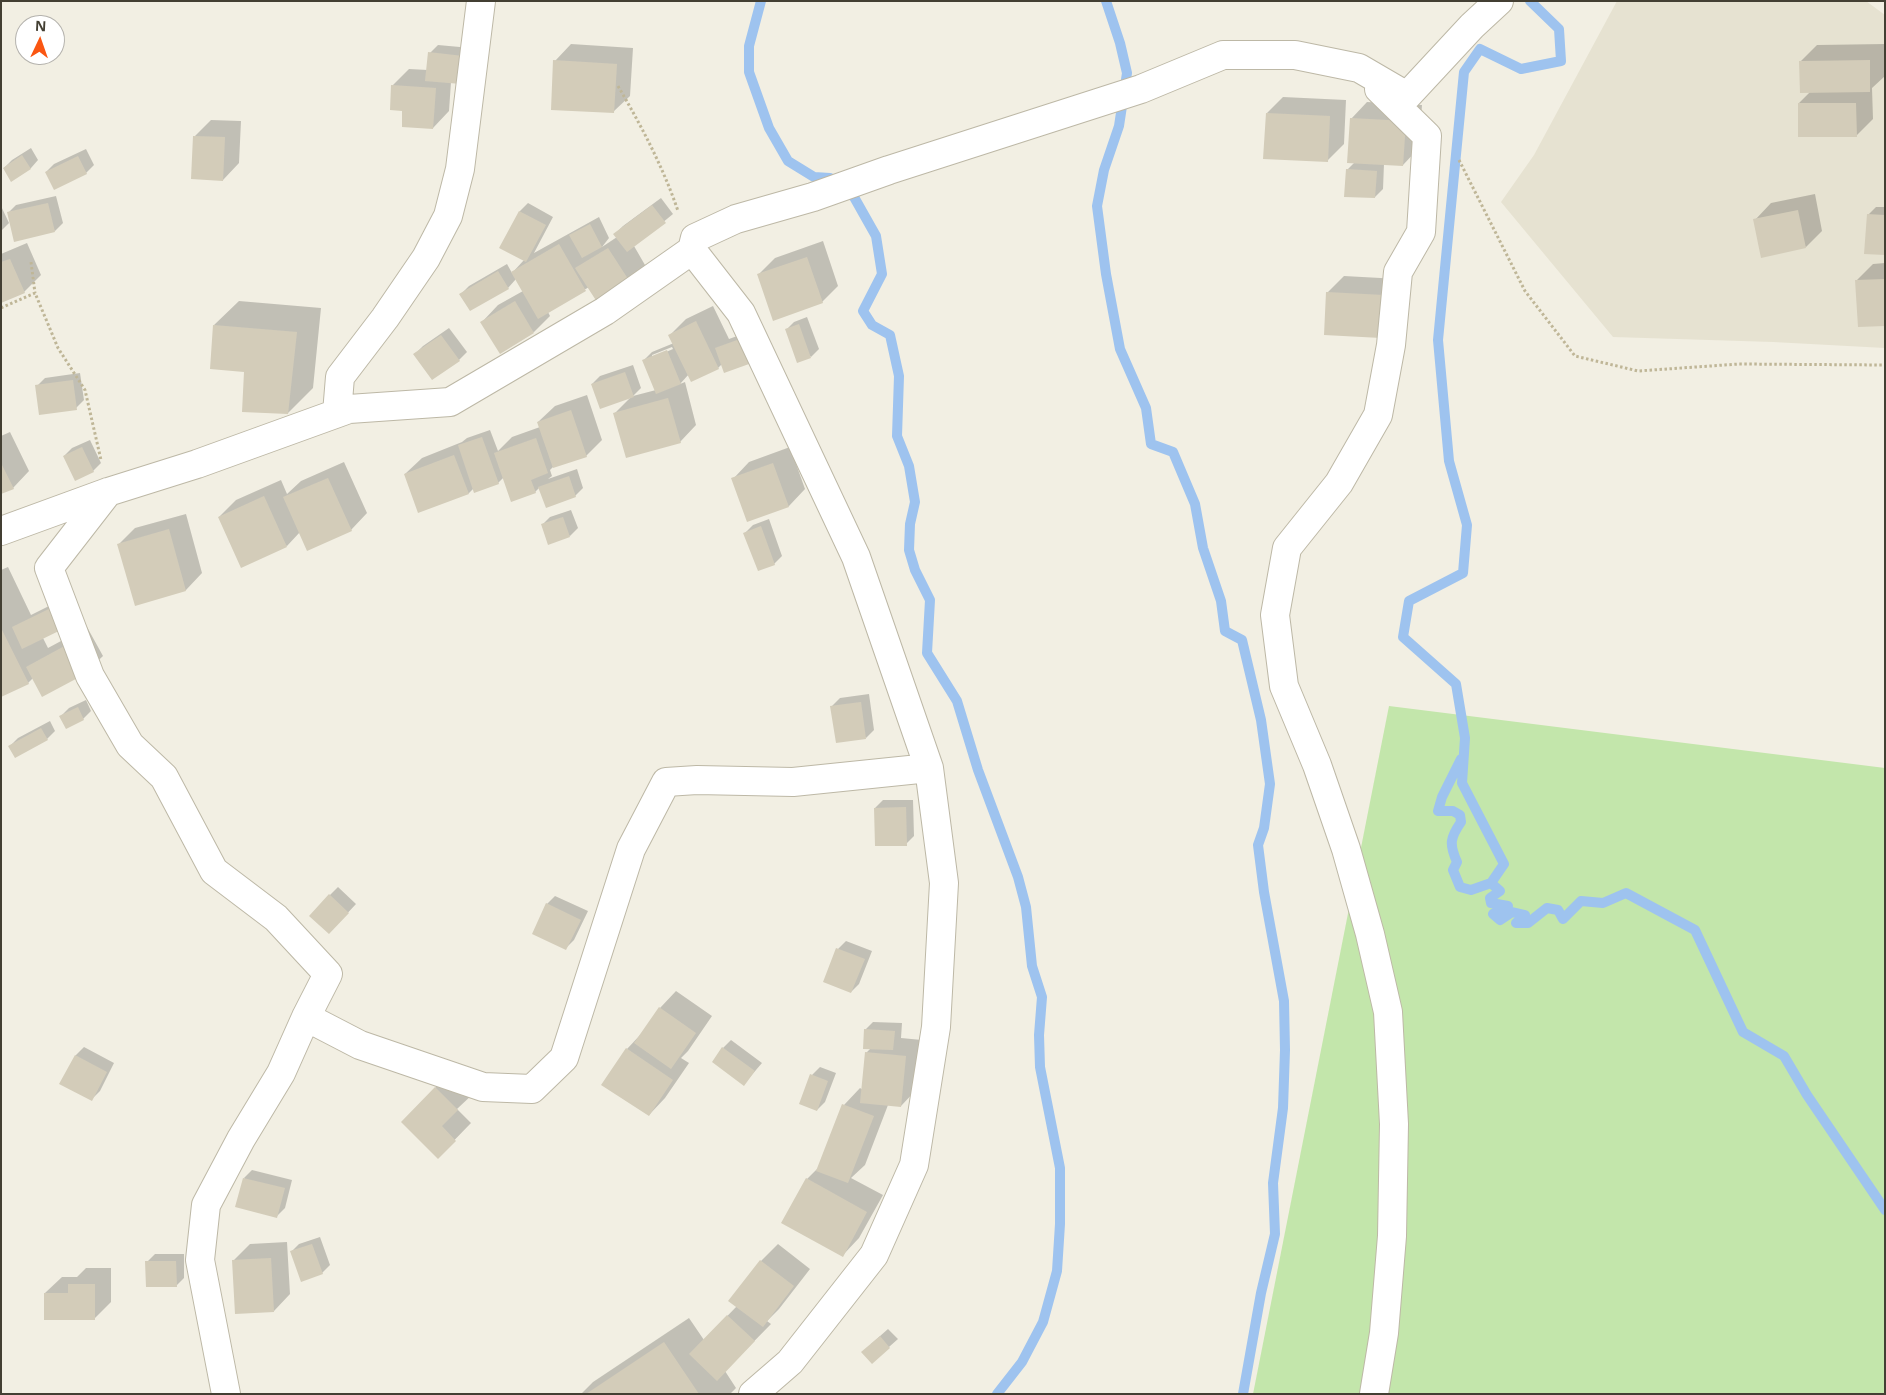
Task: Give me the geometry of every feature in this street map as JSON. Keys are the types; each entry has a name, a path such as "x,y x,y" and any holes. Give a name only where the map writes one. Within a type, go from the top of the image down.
{"street":[{"path":"337,413 340,377 385,318 426,258 448,216 460,169 481,1"},
{"path":"1,531 108,492 197,464 350,409 450,402 605,311 692,250 696,238 736,219 813,197 889,170 1141,89 1223,55 1295,55 1358,68 1407,96 1472,26 1499,1"},
{"path":"1358,68 1427,136 1421,232 1398,272 1391,345 1378,415 1339,483 1287,548 1275,615 1284,686 1317,764 1346,849 1370,934 1388,1012 1394,1124 1392,1236 1384,1333 1374,1394"},
{"path":"692,250 741,313 856,557 929,768 944,883 936,1027 914,1165 874,1255 790,1362 753,1394"},
{"path":"108,492 49,568 90,676 130,745 164,777 214,871 276,918 328,974 281,1073 240,1139 206,1205 200,1260 226,1394"},
{"path":"306,1017 360,1045 483,1087 532,1089 564,1058 631,849 666,782 698,780 793,782 929,768"}],"path":[{"path":"618,86 646,134 667,179 692,250"},
{"path":"1455,151 1525,291 1575,356 1638,371 1739,364 1885,365"},
{"path":"31,262 35,292 58,348 85,390 108,492"},
{"path":"1,308 35,292"}],"shaded area":[{"path":"1617,1 1866,1 1885,15 1885,348 1613,337 1501,202 1534,155"}],"green space":[{"path":"1389,706 1885,768 1885,1394 1253,1394"}],"building":[{"path":"428,52 463,56 461,84 425,81"},
{"path":"553,60 617,64 614,113 551,110"},
{"path":"1870,60 1870,92 1800,93 1799,61"},
{"path":"391,85 436,88 433,129 402,127 402,111 390,110"},
{"path":"1798,103 1856,103 1857,137 1798,137"},
{"path":"1266,113 1330,116 1328,162 1263,159"},
{"path":"1350,118 1406,121 1403,166 1347,163"},
{"path":"193,136 225,137 223,181 191,179"},
{"path":"22,155 31,169 11,182 3,168"},
{"path":"78,156 87,174 54,190 45,172"},
{"path":"1346,169 1377,171 1375,198 1344,197"},
{"path":"48,203 55,232 14,242 7,212"},
{"path":"652,205 666,223 627,252 613,234"},
{"path":"1798,210 1806,248 1761,258 1753,219"},
{"path":"519,211 546,225 526,262 499,248"},
{"path":"1867,214 1885,215 1885,255 1864,254"},
{"path":"590,224 602,247 582,258 569,235"},
{"path":"559,244 586,291 538,319 511,272"},
{"path":"608,248 630,282 597,302 575,268"},
{"path":"807,257 823,303 773,321 757,274"},
{"path":"10,259 25,293 1,303 1,262"},
{"path":"498,271 509,289 470,311 459,294"},
{"path":"1885,279 1885,326 1858,327 1855,280"},
{"path":"1326,292 1383,295 1381,338 1324,335"},
{"path":"515,301 534,333 500,354 480,322"},
{"path":"696,321 719,369 691,382 668,335"},
{"path":"799,324 811,358 797,363 785,329"},
{"path":"213,325 297,332 288,414 242,412 244,372 210,369"},
{"path":"441,335 460,361 432,380 413,354"},
{"path":"740,339 749,364 724,373 715,348"},
{"path":"667,350 681,384 656,394 642,360"},
{"path":"625,372 634,397 600,409 591,384"},
{"path":"73,380 77,410 39,415 35,385"},
{"path":"668,398 681,443 626,458 613,413"},
{"path":"571,410 587,457 553,468 537,422"},
{"path":"482,437 499,484 474,493 458,445"},
{"path":"536,438 548,473 531,480 536,493 511,502 494,453"},
{"path":"82,447 94,472 75,481 63,456"},
{"path":"454,455 469,494 418,513 404,474"},
{"path":"1,463 14,489 1,494"},
{"path":"773,463 789,507 747,522 731,478"},
{"path":"569,476 576,497 546,508 538,487"},
{"path":"328,478 352,531 307,551 283,497"},
{"path":"264,496 287,547 241,568 218,517"},
{"path":"563,517 570,537 548,545 541,524"},
{"path":"761,526 775,565 758,571 743,533"},
{"path":"169,529 186,591 135,606 117,544"},
{"path":"55,606 65,628 22,649 12,627"},
{"path":"1,628 29,684 1,697"},
{"path":"70,643 87,673 42,697 26,667"},
{"path":"861,702 866,739 836,743 830,706"},
{"path":"78,707 84,720 66,729 59,716"},
{"path":"41,728 48,740 15,758 8,746"},
{"path":"906,807 907,846 875,846 874,808"},
{"path":"329,894 349,913 329,934 309,916"},
{"path":"546,903 581,920 566,950 532,934"},
{"path":"836,948 865,959 851,993 823,982"},
{"path":"659,1007 696,1033 671,1069 634,1043"},
{"path":"864,1029 895,1031 893,1050 863,1049"},
{"path":"722,1047 755,1071 744,1086 712,1062"},
{"path":"626,1048 673,1080 649,1116 601,1085"},
{"path":"865,1052 906,1056 901,1107 860,1103"},
{"path":"75,1055 107,1072 92,1101 59,1084"},
{"path":"810,1074 828,1081 817,1111 799,1104"},
{"path":"435,1087 458,1110 442,1126 456,1141 438,1159 401,1122"},
{"path":"842,1104 874,1116 848,1183 816,1171"},
{"path":"243,1178 285,1188 277,1218 235,1207"},
{"path":"806,1178 867,1212 843,1257 781,1223"},
{"path":"312,1244 323,1274 301,1282 290,1251"},
{"path":"271,1258 274,1312 235,1314 232,1260"},
{"path":"760,1260 794,1286 763,1327 728,1301"},
{"path":"145,1261 176,1261 177,1287 146,1287"},
{"path":"68,1284 95,1284 95,1320 44,1320 44,1293 68,1293"},
{"path":"727,1315 755,1341 717,1381 689,1354"},
{"path":"880,1336 890,1348 872,1364 861,1352"},
{"path":"664,1342 699,1394 586,1394"}],"waterway":[{"path":"761,1 749,46 749,72 769,128 788,161 814,177 830,178 854,197 876,236 882,274 863,311 872,325 890,335 899,376 897,436 909,466 915,502 910,524 909,550 915,570 930,600 927,653 957,701 978,770 1018,877 1026,907 1032,966 1042,997 1039,1035 1040,1067 1060,1168 1060,1224 1057,1271 1043,1322 1022,1362 997,1394"},
{"path":"1106,1 1120,43 1127,73 1119,126 1104,170 1097,206 1106,274 1120,349 1146,408 1151,444 1173,452 1195,504 1203,548 1221,601 1225,631 1242,640 1261,720 1270,784 1264,828 1258,845 1264,892 1284,1001 1283,1108 1273,1183 1275,1234 1261,1293 1243,1394"},
{"path":"1530,1 1559,29 1561,61 1521,69 1480,49 1464,72 1438,340 1449,461 1467,525 1463,573 1409,601 1403,637 1456,684 1465,738 1462,783 1504,864 1491,883 1500,891 1490,898 1491,903 1508,906 1493,914 1500,920 1512,912 1525,915 1516,923 1528,923 1547,908 1558,910 1563,919 1581,901 1603,903 1626,893 1695,930 1743,1032 1784,1056 1807,1095 1885,1210"},
{"path":"1461,759 1442,797 1438,811 1453,811 1460,815 1461,822 1452,841 1457,862 1453,870 1460,887 1471,890 1491,883"}]}
